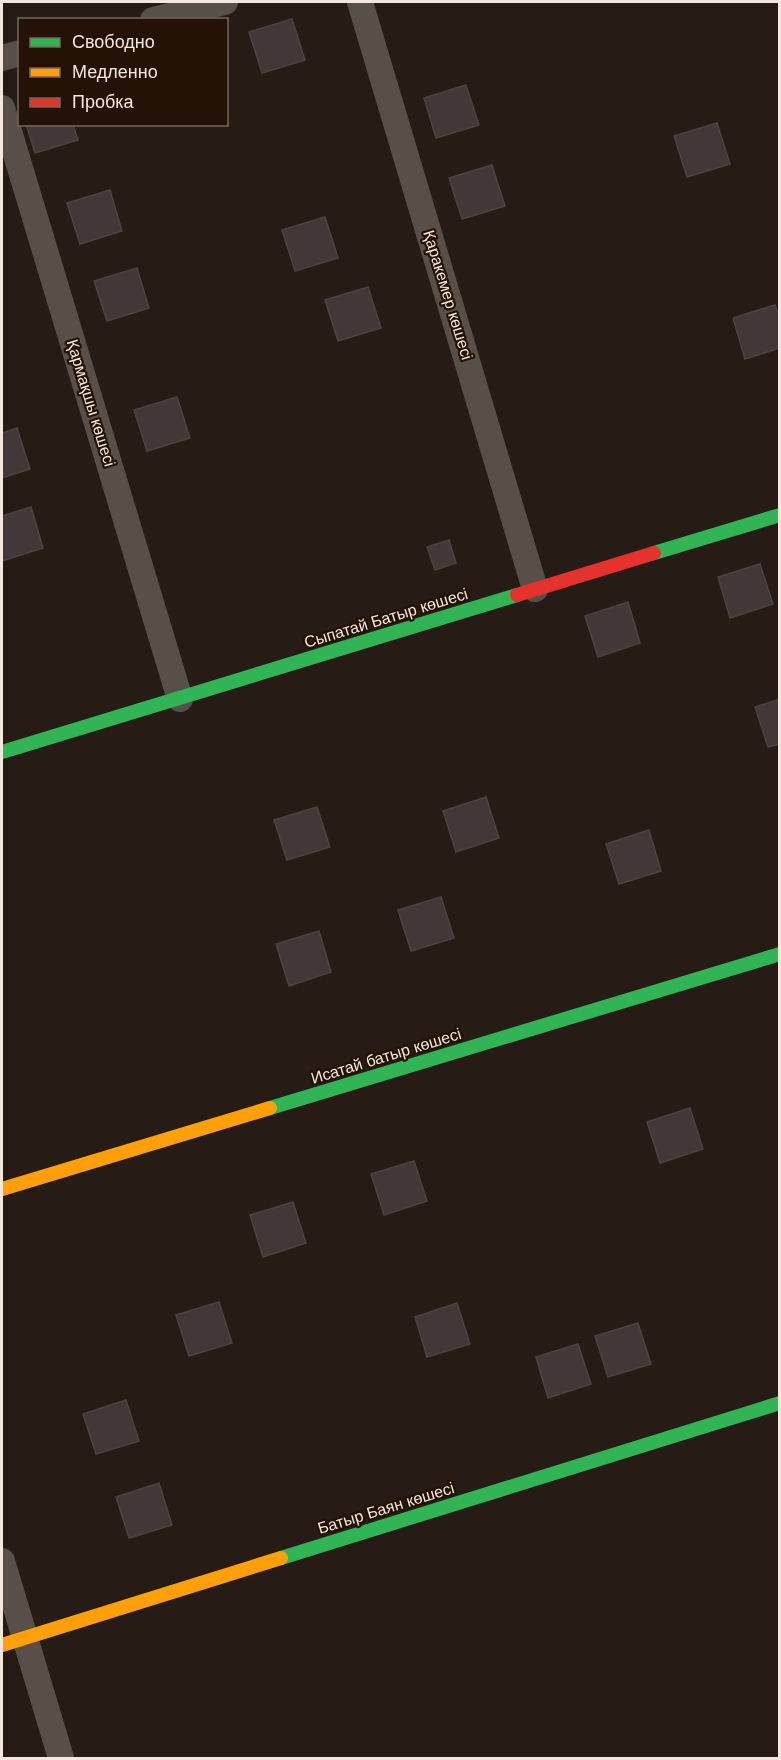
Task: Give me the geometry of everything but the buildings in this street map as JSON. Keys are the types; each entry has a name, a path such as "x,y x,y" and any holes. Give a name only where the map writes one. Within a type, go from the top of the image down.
{"street":[{"path":"161,18 225,2"},
{"name":"Қаракемер көшесі","path":"360,2 535,589"},
{"path":"2,57 18,53"},
{"name":"Қармақшы көшесі","path":"2,108 180,699"},
{"name":"Сыпатай Батыр көшесі","path":"2,752 780,515"},
{"name":"Исатай батыр көшесі","path":"2,1189 780,954"},
{"name":"Батыр Баян көшесі","path":"13,1642 780,1403"},
{"path":"2,1561 13,1642 61,1758"}],"traffic: fast":[{"path":"654,553 780,515"},
{"path":"2,752 517,595"},
{"path":"270,1108 780,954"},
{"path":"281,1558 780,1403"}],"traffic: slow":[{"path":"2,1189 270,1108"},
{"path":"2,1645 281,1558"}],"traffic: jam":[{"path":"517,595 654,553"}]}
